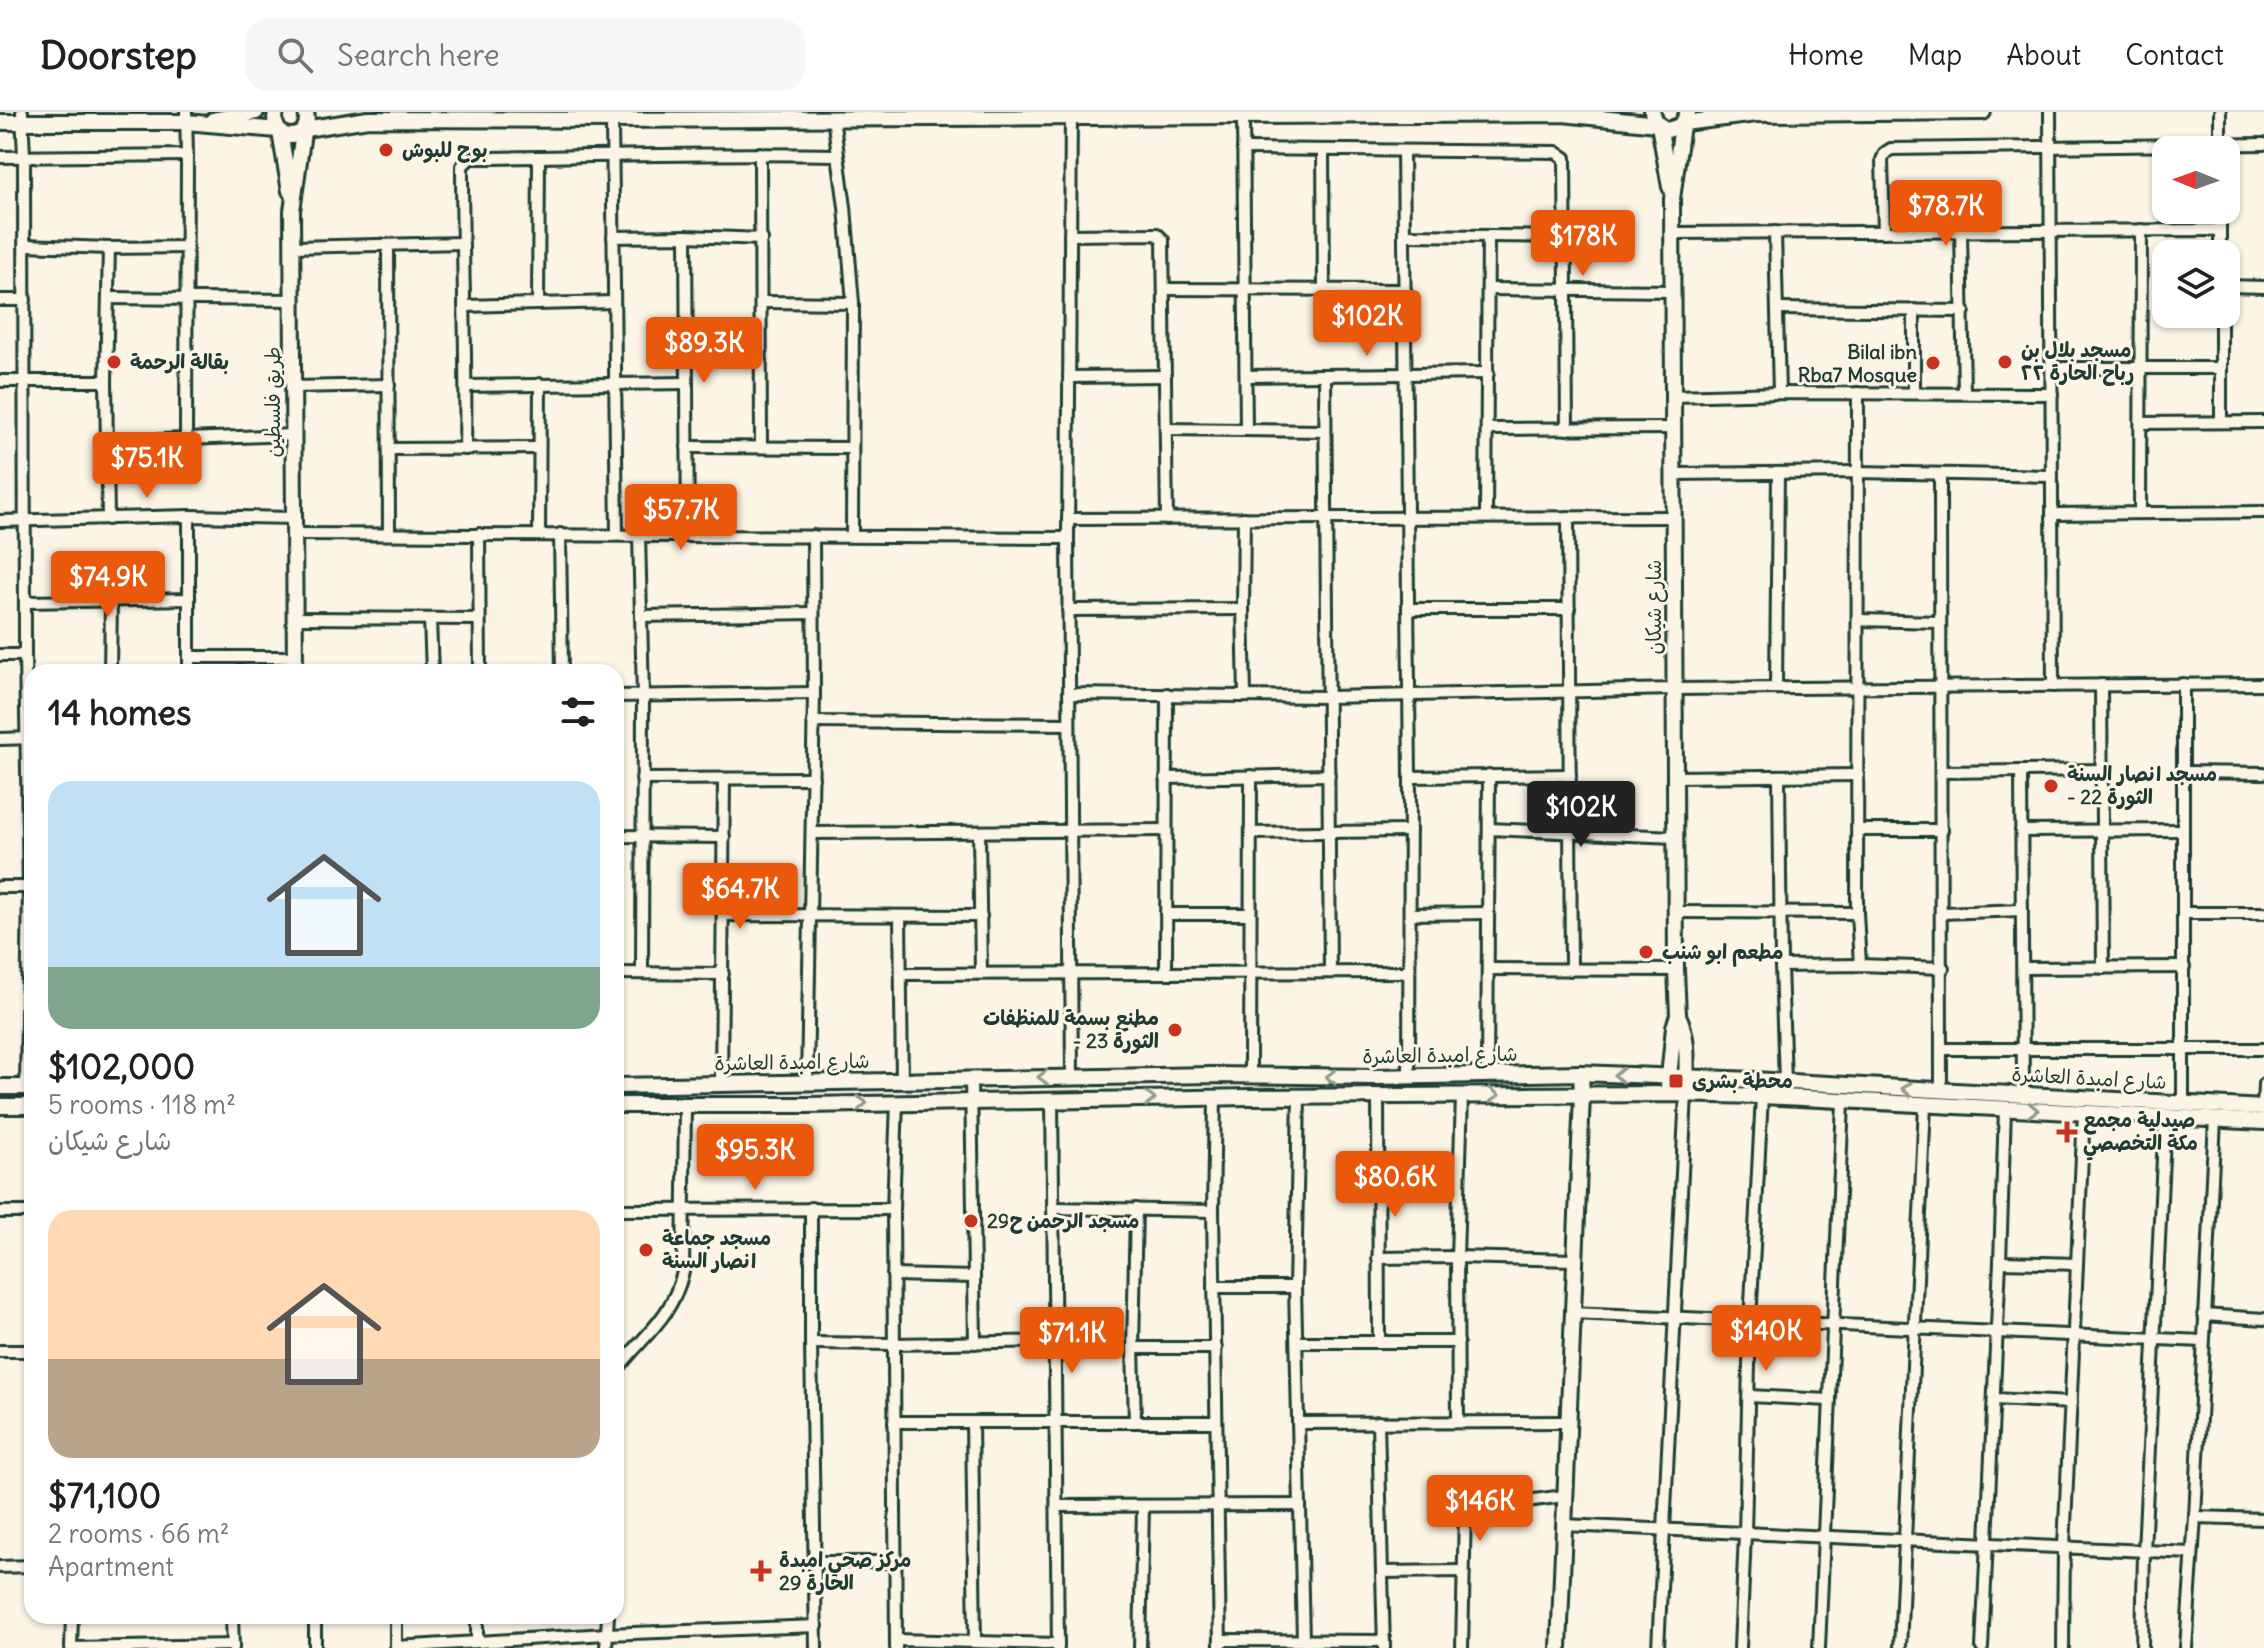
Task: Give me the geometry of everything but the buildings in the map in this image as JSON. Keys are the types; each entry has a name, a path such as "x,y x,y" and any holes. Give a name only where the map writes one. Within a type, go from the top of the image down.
{"street":[{"path":"204,123 256,112"},
{"path":"276,112 292,211"},
{"name":"طريق فلسطين","path":"295,664 292,211 308,121 306,112"},
{"path":"340,112 368,119"},
{"path":"0,122 22,117 186,117 204,123 279,131 291,136 304,130 392,116 562,116 612,120 647,116 727,115 1573,113 1656,120 1663,128 1673,130 1685,120 1752,113 1983,112"},
{"path":"2050,112 2053,686"},
{"path":"2220,112 2220,136"},
{"path":"1071,114 1068,610 1072,1078"},
{"path":"1235,114 1243,149 1246,430"},
{"path":"22,117 26,664"},
{"path":"186,117 186,438"},
{"path":"833,117 853,303 852,536"},
{"path":"612,120 617,535"},
{"name":"شارع شيكان","path":"1656,120 1672,199"},
{"name":"شارع شيكان","path":"1668,1094 1674,1027 1678,1015 1672,199 1685,120"},
{"path":"2240,146 2264,144"},
{"path":"1884,232 1882,160 1891,149 2152,147"},
{"path":"1243,149 1562,154 1565,158 1567,429"},
{"path":"1323,150 1324,290"},
{"path":"1403,151 1410,777 1409,1076"},
{"path":"760,153 761,447"},
{"path":"465,449 462,166 465,161 470,158 612,154 837,155"},
{"path":"0,157 187,155"},
{"path":"538,304 539,157"},
{"path":"2220,224 2220,240"},
{"path":"2140,513 2141,230"},
{"path":"1672,233 2220,230"},
{"path":"1961,231 1964,392"},
{"path":"1775,232 1779,393"},
{"path":"1070,235 1161,236 1163,240 1167,519"},
{"path":"1405,235 1566,237"},
{"path":"686,236 688,535"},
{"path":"1486,517 1488,236"},
{"path":"613,237 762,239"},
{"path":"293,247 462,243"},
{"path":"25,245 187,247"},
{"path":"388,245 389,533"},
{"path":"108,519 106,381 109,248"},
{"path":"2240,286 2264,287"},
{"path":"1164,289 1405,290"},
{"path":"1489,289 1672,291"},
{"path":"108,298 293,300"},
{"path":"0,300 25,300"},
{"path":"464,306 614,302"},
{"path":"762,302 853,303"},
{"path":"1777,309 1964,311"},
{"path":"1914,310 1914,393"},
{"path":"2221,328 2221,422"},
{"path":"2052,368 2221,368"},
{"path":"1246,376 1488,373"},
{"path":"1069,377 1165,376"},
{"path":"1325,376 1330,971"},
{"path":"0,381 106,381"},
{"path":"466,386 687,383"},
{"path":"539,534 540,384"},
{"path":"293,387 389,385"},
{"path":"1673,396 1964,392 2052,394"},
{"path":"1858,393 1857,913 1860,965"},
{"path":"2142,423 2264,422"},
{"path":"1487,429 1673,428"},
{"path":"1166,429 1325,431"},
{"path":"108,442 293,435"},
{"path":"687,447 852,448"},
{"path":"390,449 539,448"},
{"path":"1673,474 1858,472 2052,476"},
{"path":"1776,688 1778,473"},
{"path":"1940,475 1941,1091"},
{"path":"2053,514 2264,512"},
{"path":"0,521 189,516 294,518"},
{"path":"189,516 189,664"},
{"path":"1568,517 1571,970"},
{"path":"1068,519 1674,517"},
{"path":"1244,518 1245,695"},
{"path":"294,534 1068,538"},
{"path":"479,534 480,664"},
{"path":"560,534 562,664"},
{"path":"639,535 643,696 642,972"},
{"path":"807,1083 814,693 813,536"},
{"path":"27,602 189,599"},
{"path":"110,664 111,602"},
{"path":"1068,610 1243,609"},
{"path":"1408,609 1569,609"},
{"path":"641,616 813,613"},
{"path":"295,618 479,619"},
{"path":"430,619 432,664"},
{"path":"1859,620 1940,622"},
{"path":"0,655 25,655"},
{"path":"189,657 282,664"},
{"path":"2183,684 2183,1103"},
{"path":"1069,694 1328,697 1674,689 2264,684"},
{"path":"2101,685 2103,968"},
{"path":"624,696 814,693"},
{"path":"1166,973 1167,694"},
{"path":"813,722 1069,724"},
{"path":"0,739 24,738"},
{"path":"1941,772 2103,770"},
{"path":"2021,771 2023,1095"},
{"path":"2183,772 2264,773"},
{"path":"1166,778 1329,775"},
{"path":"1487,1074 1489,775"},
{"path":"1410,777 1570,775"},
{"path":"1675,777 1858,775"},
{"path":"1250,1075 1251,776"},
{"path":"1779,776 1785,1081"},
{"path":"642,779 813,778"},
{"path":"721,1083 724,779"},
{"path":"1489,829 1675,837"},
{"path":"812,833 1166,830"},
{"path":"1858,830 1942,830"},
{"path":"2021,831 2183,830"},
{"path":"1251,833 1410,831"},
{"path":"979,832 981,973"},
{"path":"624,836 724,837"},
{"path":"0,887 24,887"},
{"path":"1942,913 2022,910"},
{"path":"1676,912 1857,913"},
{"path":"1410,914 1488,913"},
{"path":"2184,913 2264,913"},
{"path":"1166,914 1250,914"},
{"path":"723,915 981,916"},
{"path":"900,916 902,1081"},
{"path":"1781,966 1943,968"},
{"path":"2023,968 2184,967"},
{"path":"1488,969 1676,970"},
{"path":"901,974 1409,972"},
{"path":"624,973 723,974"},
{"name":"شارع شيكان","path":"1678,1015 1684,1027 1686,1094"},
{"path":"1942,1049 2264,1049"},
{"path":"1559,1648 1581,1073"},
{"name":"شارع امبدة العاشرة","path":"624,1086 971,1078 1581,1073 2183,1103 2264,1113"},
{"path":"1272,1097 1273,1076"},
{"path":"971,1078 975,1343"},
{"path":"2264,1084 2264,1113"},
{"path":"0,1087 24,1087"},
{"path":"1658,1648 1686,1094"},
{"name":"شارع امبدة العاشرة","path":"624,1105 1686,1094 2215,1120 2264,1113"},
{"path":"1378,1096 1379,1342"},
{"path":"1458,1422 1457,1257 1462,1096"},
{"path":"1740,1648 1750,1322 1762,1096"},
{"path":"1215,1097 1213,1211 1220,1644 1303,1640 1384,1644 1378,1422"},
{"path":"1299,1097 1295,1287 1303,1640"},
{"path":"897,1102 893,1209 896,1644 975,1642 1058,1646 1052,1101"},
{"path":"1819,1648 1843,1102"},
{"path":"624,1362 658,1326 680,1285 683,1272 685,1104"},
{"path":"1900,1648 1925,1105"},
{"path":"0,1106 24,1106"},
{"path":"1982,1648 2005,1109"},
{"path":"2063,1648 2064,1547 2084,1112"},
{"path":"2142,1648 2165,1116"},
{"path":"2186,1648 2215,1120"},
{"path":"811,1208 816,1648"},
{"path":"1053,1208 1213,1211"},
{"path":"624,1210 893,1209"},
{"path":"1135,1422 1136,1209"},
{"path":"0,1212 24,1212"},
{"path":"1378,1258 1574,1260"},
{"path":"2000,1262 2077,1264"},
{"path":"893,1275 974,1277"},
{"path":"1214,1287 1295,1287"},
{"path":"1572,1313 2203,1341"},
{"path":"2204,1315 2264,1319"},
{"path":"811,1343 1054,1341"},
{"path":"1297,1342 1458,1342"},
{"path":"1133,1348 1216,1348"},
{"path":"0,1351 24,1351"},
{"path":"1749,1396 1829,1400"},
{"path":"1994,1399 2071,1403"},
{"path":"894,1422 1216,1422"},
{"path":"972,1422 975,1642"},
{"path":"1298,1423 1567,1422"},
{"path":"1462,1648 1463,1515 1467,1509 1564,1496"},
{"path":"1057,1506 1300,1505"},
{"path":"1140,1648 1143,1507"},
{"path":"2195,1517 2264,1519"},
{"path":"1563,1525 2192,1553"},
{"path":"815,1562 896,1562"},
{"path":"0,1567 24,1566"},
{"path":"1382,1572 1463,1571"},
{"path":"72,1624 71,1648 233,1646 232,1624"},
{"path":"315,1624 315,1648"},
{"path":"396,1624 396,1647 606,1634 817,1626"},
{"path":"477,1624 477,1642"},
{"path":"606,1648 607,1624"}],"place":[{"name":"بوح للبوش","path":"386,150"},
{"name":"بقالة الرحمة","path":"114,362"},
{"name":"مسجد بلال بن رباح الحارة ٢٢","path":"2005,362"},
{"name":"Bilal ibn Rba7 Mosque","path":"1933,363"},
{"name":"مسجد انصار السنة - الثورة 22","path":"2051,786"},
{"name":"مطعم ابو شنب","path":"1646,952"},
{"name":"مطنع بسمة للمنظفات - الثورة 23","path":"1175,1030"},
{"name":"محطة بشرى","path":"1676,1081"},
{"name":"صيدلية مجمع مكة التخصصي","path":"2067,1132"},
{"name":"مسجد الرحمن ح29","path":"971,1221"},
{"name":"مسجد جماعة انصار السنة","path":"646,1250"},
{"name":"مركز صحي امبدة الحارة 29","path":"761,1571"}]}
